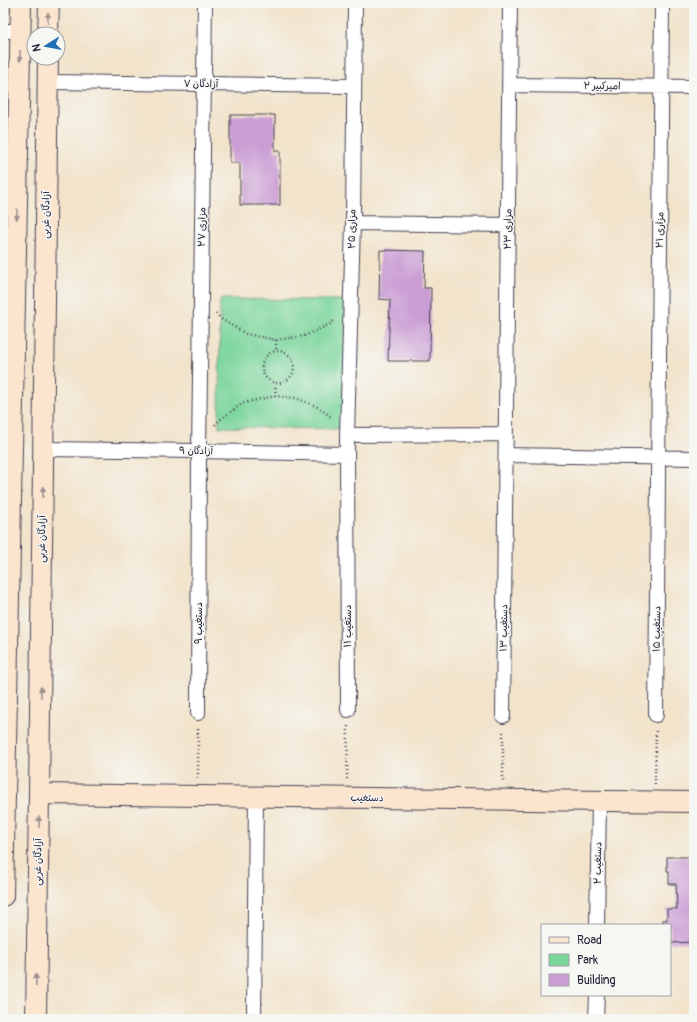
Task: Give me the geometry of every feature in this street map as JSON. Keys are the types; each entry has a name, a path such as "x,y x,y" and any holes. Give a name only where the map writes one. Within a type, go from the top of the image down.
{"main road":[{"path":"3,896 9,586 8,444 17,187 12,31 21,3"},
{"path":"48,26 49,3"},
{"name":"آزادگان غربی","path":"36,1019 48,66"},
{"path":"17,187 47,188"},
{"path":"9,586 42,585"},
{"name":"دستغیب","path":"40,794 694,802"}],"street":[{"name":"مزاری ۲۷","path":"199,451 205,3"},
{"name":"مزاری ۲۵","path":"348,454 353,223 355,3"},
{"name":"مزاری ۲۳","path":"506,455 510,3"},
{"name":"مزاری ۲۱","path":"658,457 662,3"},
{"name":"آزادگان ۷","path":"48,82 354,86"},
{"name":"امیرکبیر ۲","path":"509,85 694,87"},
{"path":"353,223 508,225"},
{"path":"348,435 506,434"},
{"name":"آزادگان ۹","path":"44,449 348,454"},
{"name":"دستغیب ۹","path":"198,713 199,451"},
{"name":"دستغیب ۱۱","path":"348,454 348,710"},
{"path":"506,455 694,458"},
{"name":"دستغیب ۱۳","path":"503,716 506,455"},
{"name":"دستغیب ۱۵","path":"656,715 658,457"},
{"path":"254,1019 256,797"},
{"name":"دستغیب ۲","path":"598,924 599,801"},
{"path":"596,996 596,1019"}],"path":[{"path":"201,297 221,319 246,334 276,340 304,336 330,324 351,303"},
{"path":"276,340 276,351"},
{"path":"276,351 285,353 292,359 294,368 291,377 288,380 276,384 267,380 262,372 262,362 268,355 276,351"},
{"path":"275,396 276,384"},
{"path":"199,451 216,422 243,404 275,396 296,398 316,406 334,418 348,435"},
{"path":"347,798 348,710"},
{"path":"197,796 198,713"},
{"path":"655,801 656,715"},
{"path":"502,800 503,716"}],"green space":[{"path":"220,299 346,300 345,429 219,427"}],"building":[{"path":"230,115 275,115 275,151 280,151 280,205 240,205 240,163 230,163"},
{"path":"380,250 425,251 424,288 431,288 430,361 388,361 390,300 379,299"},
{"path":"667,857 694,857 694,942 671,943 671,924 663,924 663,920 667,920 667,909 677,909 676,884 669,884 669,871 667,871"}]}
